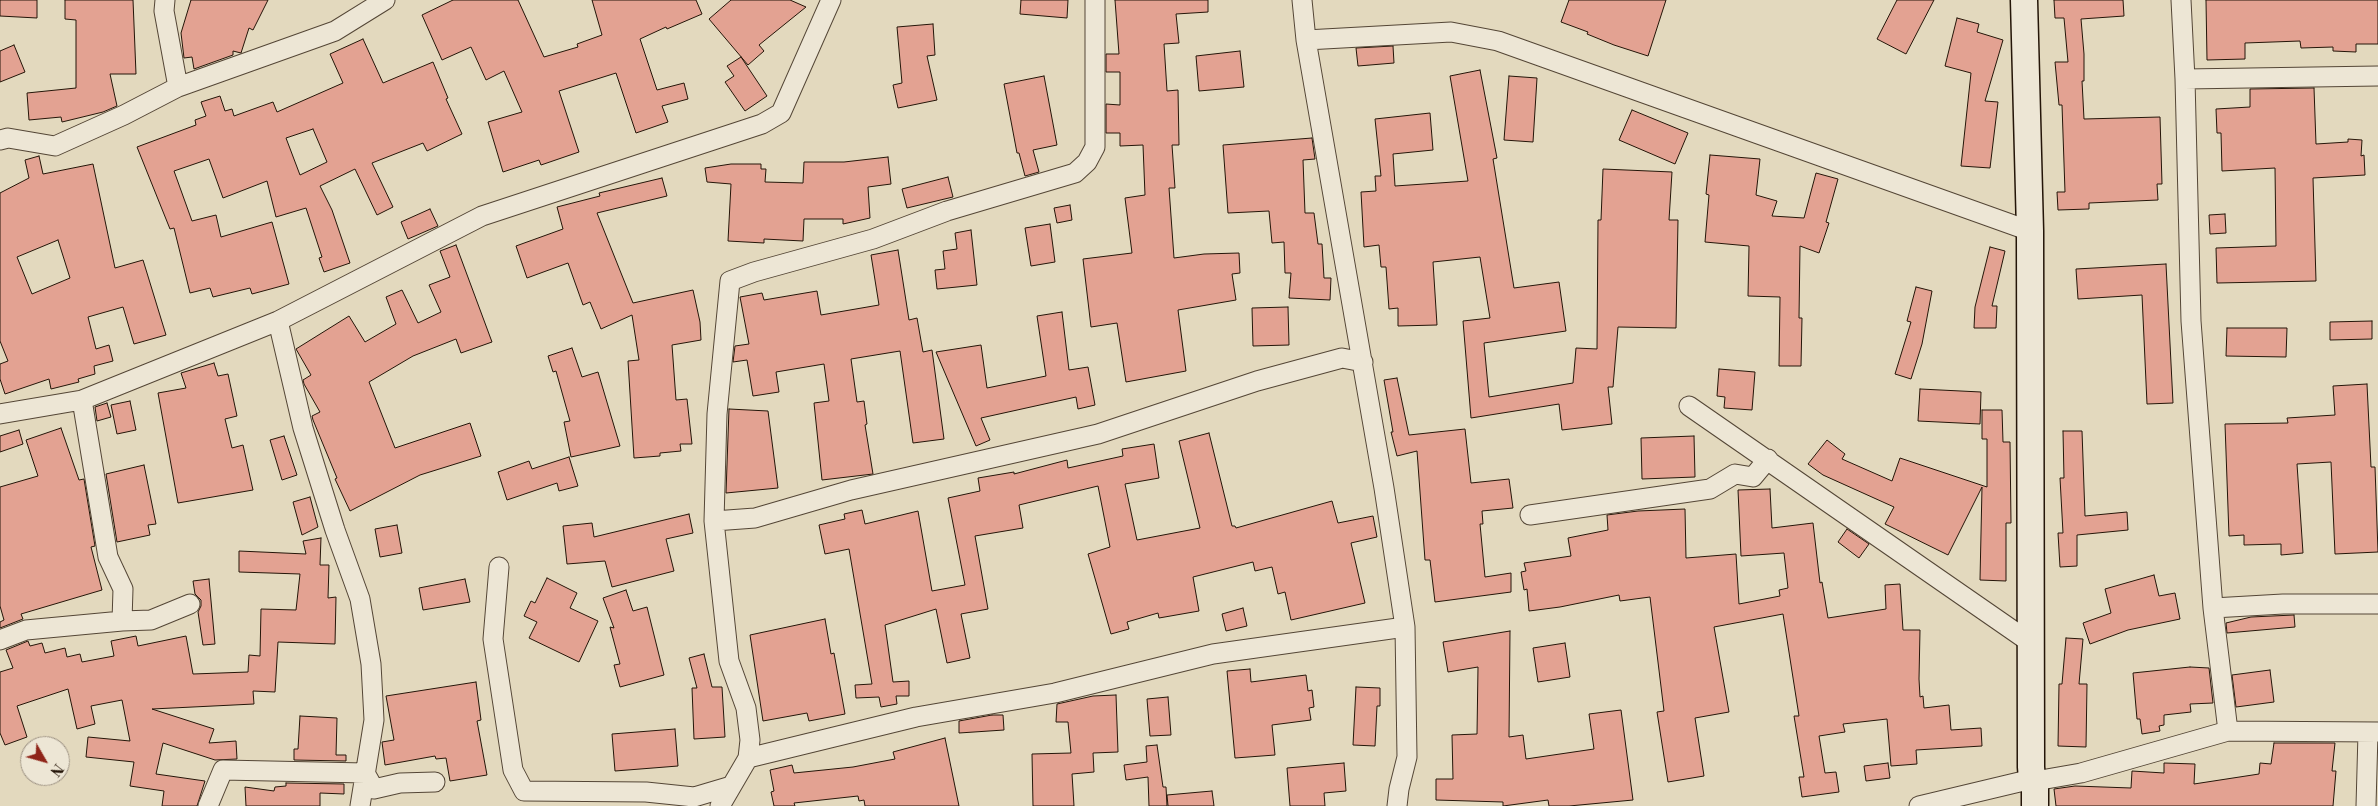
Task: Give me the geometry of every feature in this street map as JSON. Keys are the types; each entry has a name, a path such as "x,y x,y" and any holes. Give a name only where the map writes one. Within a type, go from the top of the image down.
{"main road":[{"path":"2024,0 2030,232 2031,642 2034,789"}],"street":[{"path":"165,0 164,11 178,87"},
{"path":"0,140 8,138 55,146 124,115 178,87 335,30 385,0"},
{"path":"2,409 82,400 278,321 482,216 762,124 781,113 831,0"},
{"path":"720,806 748,758 750,740 746,708 729,661 714,521 717,414 730,280 873,239 947,211 1075,173 1088,162 1095,147 1095,0"},
{"path":"1302,0 1306,40 1363,362 1405,628 1407,757 1399,789 1398,806"},
{"path":"2181,0 2185,79 2191,321 2213,608 2228,731"},
{"path":"1306,40 1451,32 1498,41 2030,232"},
{"path":"2185,79 2378,76"},
{"path":"278,321 304,428 335,530 360,599 371,664 374,720 360,806"},
{"path":"714,521 755,518 851,490 1098,434 1257,381 1342,358 1363,362"},
{"path":"82,400 108,557 123,589 122,621"},
{"path":"1689,406 1768,458 2031,642"},
{"path":"1530,515 1710,489 1735,474 1753,477 1768,458"},
{"path":"499,567 493,639 512,763 524,791 646,792 694,797 731,786"},
{"path":"0,640 26,630 151,620 190,604"},
{"path":"2213,608 2283,604 2378,604"},
{"path":"748,758 916,718 1055,693 1213,654 1405,628"},
{"path":"1919,806 2034,789 2081,773 2228,731 2373,732 2366,806"},
{"path":"208,806 223,770 365,773"},
{"path":"365,773 374,789 400,783 435,782"}],"building":[{"path":"0,0 37,0 37,18 0,16"},
{"path":"65,0 133,0 136,74 110,74 117,106 103,112 62,122 61,117 29,120 27,93 76,88 76,20 65,19"},
{"path":"191,0 268,0 253,30 249,28 241,53 233,51 233,55 194,69 192,57 184,58 181,33"},
{"path":"453,0 518,0 544,57 578,47 577,44 602,35 592,0 696,0 702,14 640,39 657,90 684,83 688,99 662,106 668,122 636,133 616,73 559,91 579,152 541,165 539,160 503,172 488,122 522,112 504,71 486,80 471,47 442,60 422,15"},
{"path":"731,0 790,0 806,7 759,45 764,51 748,65 709,19"},
{"path":"1021,0 1068,0 1067,18 1020,14"},
{"path":"1115,0 1208,0 1208,12 1176,14 1179,43 1164,44 1167,91 1178,90 1179,145 1172,145 1175,188 1169,188 1174,258 1204,254 1239,253 1240,273 1232,274 1236,300 1178,310 1186,371 1126,382 1117,323 1091,327 1083,259 1132,253 1125,198 1145,195 1143,145 1120,146 1120,133 1106,133 1106,104 1120,105 1120,72 1106,72 1106,54 1119,54"},
{"path":"1569,0 1666,0 1648,56 1614,45 1587,34 1588,32 1561,22"},
{"path":"1897,0 1934,0 1906,54 1877,39"},
{"path":"2054,0 2123,0 2124,16 2081,19 2084,54 2084,81 2082,81 2084,119 2160,117 2162,184 2157,184 2158,200 2089,203 2089,209 2058,210 2057,192 2065,192 2062,105 2059,105 2055,62 2068,62 2064,18 2055,18"},
{"path":"2206,0 2378,0 2378,44 2356,44 2356,52 2333,51 2333,47 2301,48 2300,41 2245,43 2245,59 2207,60"},
{"path":"1957,18 1979,24 1977,32 2003,40 1985,101 1998,102 1990,168 1961,166 1971,73 1945,66"},
{"path":"933,24 935,55 927,56 937,100 898,108 893,85 902,83 897,27"},
{"path":"363,39 383,83 433,62 448,98 446,99 462,134 427,151 423,143 372,163 393,207 377,215 355,169 320,186 332,210 350,263 324,272 319,258 322,257 306,208 276,217 267,181 223,198 209,159 174,171 192,221 216,215 221,237 272,222 289,284 252,294 250,288 213,297 210,288 190,293 174,228 170,229 137,147 196,125 195,120 206,116 201,102 220,96 225,111 232,109 234,116 273,102 277,112 343,83 330,54","holes":["313,129 327,162 300,175 286,138"]},
{"path":"14,45 25,72 0,82 0,51"},
{"path":"1393,46 1394,63 1358,66 1356,48"},
{"path":"1240,51 1244,87 1199,91 1196,56"},
{"path":"741,57 767,96 745,111 725,82 734,76 727,66"},
{"path":"1480,70 1497,158 1493,159 1514,288 1559,282 1566,331 1484,343 1489,397 1573,383 1576,348 1597,349 1598,220 1601,220 1603,169 1672,172 1669,220 1678,220 1676,328 1618,327 1613,387 1608,387 1612,424 1562,430 1559,404 1471,418 1463,321 1490,318 1480,257 1433,262 1437,325 1398,326 1398,308 1389,309 1386,267 1381,267 1379,245 1364,247 1361,192 1376,191 1375,176 1381,176 1375,119 1430,113 1433,150 1393,154 1395,186 1468,181 1450,76"},
{"path":"1044,76 1057,145 1033,150 1039,172 1025,176 1019,153 1017,153 1004,84"},
{"path":"1509,76 1537,78 1533,142 1504,140"},
{"path":"2314,88 2316,144 2348,142 2348,139 2362,140 2361,156 2364,155 2365,175 2313,178 2316,281 2217,283 2216,248 2276,246 2275,168 2222,171 2221,133 2217,133 2216,109 2250,107 2250,89"},
{"path":"1632,110 1688,133 1675,164 1619,140"},
{"path":"1312,138 1315,159 1303,160 1305,213 1314,213 1318,244 1322,244 1324,278 1331,278 1330,300 1289,298 1291,273 1285,273 1284,242 1272,243 1269,211 1228,213 1223,145"},
{"path":"1710,155 1760,159 1756,195 1777,201 1772,216 1804,218 1816,173 1838,179 1826,222 1829,223 1819,253 1800,246 1799,318 1802,318 1801,366 1779,366 1780,297 1748,296 1749,246 1705,242 1709,195 1706,194"},
{"path":"39,156 43,174 93,164 115,268 143,260 166,335 134,344 123,307 88,317 96,349 109,345 113,361 94,366 95,374 78,379 79,382 51,389 49,379 5,394 0,379 0,364 8,361 0,341 0,193 29,178 25,160","holes":["58,240 70,278 32,294 17,257"]},
{"path":"888,157 891,184 868,187 870,218 843,224 843,219 804,219 803,241 764,239 764,243 728,241 731,184 707,182 705,168 731,164 761,164 761,169 766,169 765,182 803,183 804,162 844,162"},
{"path":"948,177 953,197 907,208 902,189"},
{"path":"662,178 667,196 597,213 633,303 693,290 700,322 701,340 672,345 676,400 687,399 692,444 680,444 681,451 660,453 660,456 634,458 628,361 639,360 632,315 601,329 590,302 583,305 568,263 527,278 516,246 563,229 557,207 600,196 599,193"},
{"path":"1070,205 1072,220 1057,223 1054,208"},
{"path":"430,209 438,226 408,239 401,222"},
{"path":"2225,214 2226,233 2210,234 2209,215"},
{"path":"1050,224 1055,262 1031,266 1025,228"},
{"path":"971,230 977,285 937,289 935,270 945,269 943,251 957,249 955,233"},
{"path":"456,245 492,342 461,353 456,339 413,356 369,382 395,448 470,423 481,456 420,475 350,511 335,479 337,478 313,420 312,416 320,412 304,384 303,380 311,375 296,349 349,316 365,342 396,324 386,297 402,290 418,323 441,312 429,285 450,277 440,251"},
{"path":"1990,247 2005,251 1992,306 1997,306 1996,328 1974,328 1975,307"},
{"path":"898,250 909,320 917,318 923,352 932,350 944,439 913,443 900,351 851,359 857,402 864,401 867,424 865,425 873,474 822,480 814,403 829,401 824,364 776,372 779,392 753,396 747,360 733,362 735,346 749,344 740,297 762,293 764,300 817,291 821,315 879,305 871,255"},
{"path":"2166,264 2173,403 2147,404 2142,295 2078,299 2076,269"},
{"path":"1916,287 1932,291 1922,344 1911,379 1895,374 1911,322 1907,321"},
{"path":"1288,307 1289,345 1253,346 1252,308"},
{"path":"1062,312 1069,370 1088,367 1095,405 1078,409 1076,397 981,418 990,440 976,446 936,352 981,345 987,388 1046,376 1037,316"},
{"path":"2372,321 2372,339 2330,340 2330,322"},
{"path":"2227,328 2287,328 2286,357 2226,356"},
{"path":"572,348 582,377 598,372 620,446 571,457 564,422 570,421 556,371 553,372 548,356"},
{"path":"214,363 218,376 228,374 237,416 225,419 232,448 243,445 253,490 178,503 158,393 186,388 181,373"},
{"path":"1719,369 1755,372 1752,410 1724,408 1725,397 1717,396"},
{"path":"1397,378 1409,435 1465,429 1471,483 1509,479 1513,508 1482,511 1483,524 1480,524 1485,577 1511,573 1511,592 1435,602 1430,560 1425,560 1417,451 1397,456 1391,432 1393,432 1384,380"},
{"path":"2367,384 2371,467 2375,467 2378,552 2335,554 2331,462 2297,464 2303,553 2281,555 2281,544 2244,545 2244,535 2229,536 2225,424 2288,423 2287,418 2335,415 2333,386"},
{"path":"1920,389 1981,392 1980,424 1918,421"},
{"path":"130,401 136,430 117,434 111,405"},
{"path":"107,403 111,417 97,421 95,407"},
{"path":"729,409 768,411 778,488 726,493"},
{"path":"1982,410 2002,410 2003,442 2010,442 2011,523 2006,523 2006,581 1980,580 1982,487 1948,555 1885,524 1894,507 1823,475 1808,464 1827,440 1845,454 1842,459 1892,481 1900,458 1987,487 1987,439 1982,439"},
{"path":"61,428 79,480 84,479 95,546 91,547 102,590 21,614 23,619 0,628 0,622 4,620 0,606 0,487 38,476 26,440"},
{"path":"19,430 23,444 0,452 0,436"},
{"path":"2063,431 2082,431 2085,516 2127,512 2128,530 2077,535 2077,566 2060,567 2058,533 2063,533 2060,478 2064,478"},
{"path":"1209,433 1232,526 1236,528 1332,501 1338,523 1373,516 1377,537 1351,543 1365,603 1291,620 1285,592 1278,594 1272,567 1255,571 1253,562 1193,577 1199,611 1159,618 1158,613 1127,622 1129,629 1111,634 1088,554 1110,547 1098,486 1019,505 1023,528 975,536 988,609 961,614 970,658 947,663 936,609 885,625 893,682 909,681 909,696 896,696 897,704 881,707 879,697 856,698 855,685 872,684 849,549 825,554 819,525 845,519 844,514 862,510 865,524 918,511 932,591 965,585 948,498 980,491 978,478 1014,472 1014,474 1067,460 1068,468 1123,456 1122,449 1154,444 1159,478 1125,484 1137,540 1200,528 1179,441"},
{"path":"284,436 297,475 282,480 270,440"},
{"path":"1694,436 1695,477 1642,479 1641,438"},
{"path":"569,457 578,486 559,491 557,483 507,500 498,472 529,461 532,469"},
{"path":"144,465 156,524 148,525 150,535 117,542 106,474"},
{"path":"1770,489 1772,528 1813,523 1820,583 1822,582 1828,618 1886,609 1885,585 1900,584 1903,630 1920,630 1919,679 1920,697 1923,696 1924,708 1949,705 1951,730 1981,728 1982,746 1916,750 1917,764 1891,766 1887,719 1843,724 1845,732 1819,736 1825,773 1836,772 1839,792 1802,797 1799,777 1804,777 1794,716 1799,716 1783,614 1714,627 1729,712 1695,718 1704,776 1668,782 1657,712 1664,711 1650,597 1620,601 1619,595 1529,611 1527,589 1524,590 1521,572 1526,571 1524,563 1571,556 1568,538 1608,530 1607,515 1638,511 1685,509 1686,558 1736,554 1739,604 1780,596 1779,590 1788,588 1784,553 1741,556 1738,490"},
{"path":"310,497 318,527 302,535 293,502"},
{"path":"689,514 693,533 666,539 674,571 612,587 605,561 567,564 563,526 592,523 594,537"},
{"path":"397,525 402,553 380,557 375,529"},
{"path":"1847,529 1869,544 1859,558 1838,542"},
{"path":"321,538 320,565 329,565 328,598 336,597 335,644 278,642 275,692 253,691 254,704 152,709 214,729 209,743 236,741 237,759 215,760 163,743 156,774 205,781 197,806 162,806 164,791 130,786 134,762 86,757 88,737 130,741 122,700 91,706 95,724 77,729 68,689 17,706 27,736 20,736 20,740 5,745 0,733 0,672 13,668 6,650 28,641 30,646 42,643 45,653 65,648 67,657 80,654 82,662 114,656 111,641 136,636 138,646 186,636 193,674 248,672 249,655 260,656 261,609 296,610 300,574 239,572 239,551 306,554 303,541"},
{"path":"2154,575 2159,596 2175,593 2180,619 2128,630 2090,644 2083,623 2111,613 2105,589"},
{"path":"547,578 577,593 570,608 598,621 579,662 529,638 537,622 524,616 531,601 535,603"},
{"path":"209,579 215,644 203,645 198,612 201,600 195,594 193,581"},
{"path":"465,579 470,602 423,610 419,588"},
{"path":"626,590 633,611 647,607 664,675 620,687 614,665 620,664 610,627 614,628 603,598"},
{"path":"1243,608 1247,626 1226,631 1222,614"},
{"path":"2294,615 2295,627 2227,633 2226,623 2251,617"},
{"path":"825,619 831,654 834,653 845,714 809,721 807,713 763,721 750,635"},
{"path":"1510,631 1509,737 1523,735 1526,759 1594,749 1589,714 1621,710 1633,800 1549,806 1548,800 1503,806 1503,802 1436,800 1436,779 1453,779 1452,735 1477,734 1478,667 1448,672 1443,642"},
{"path":"2066,638 2083,639 2079,684 2087,684 2086,747 2058,746 2059,684 2062,684"},
{"path":"1565,643 1570,677 1538,682 1533,648"},
{"path":"704,654 712,687 722,687 725,737 694,739 692,688 697,688 689,658"},
{"path":"2190,667 2209,668 2213,703 2190,704 2191,712 2164,715 2164,725 2159,726 2160,731 2142,734 2140,719 2137,719 2133,673"},
{"path":"1250,669 1251,682 1306,675 1308,691 1312,690 1314,707 1309,708 1311,720 1272,725 1275,755 1235,758 1227,671"},
{"path":"2270,670 2274,702 2236,707 2232,675"},
{"path":"476,682 481,720 477,721 487,775 450,781 446,758 436,759 435,756 385,765 382,742 394,740 386,696"},
{"path":"1356,687 1380,688 1380,706 1377,706 1375,746 1353,745"},
{"path":"1116,695 1118,752 1093,753 1094,772 1072,774 1074,806 1033,806 1032,754 1071,753 1068,722 1056,722 1057,704 1093,696"},
{"path":"1168,697 1171,735 1150,736 1147,699"},
{"path":"1003,715 1004,730 959,733 959,721"},
{"path":"300,716 337,718 336,755 346,755 346,761 294,760 294,749 298,749"},
{"path":"675,729 678,766 615,771 612,734"},
{"path":"945,738 959,806 865,806 864,800 859,801 858,796 794,803 795,806 774,806 771,792 774,791 770,770 792,765 794,773 853,767 895,759 893,752"},
{"path":"2274,743 2335,743 2332,771 2336,771 2333,806 2056,806 2054,789 2075,786 2131,788 2132,771 2164,773 2164,763 2195,764 2194,784 2259,774 2260,763 2271,764"},
{"path":"1157,745 1163,787 1166,787 1167,806 1149,806 1148,777 1126,780 1124,765 1147,762 1146,746"},
{"path":"1344,763 1346,791 1324,793 1325,806 1290,806 1287,768"},
{"path":"1888,763 1890,778 1866,781 1864,766"},
{"path":"286,783 344,784 344,794 320,793 320,806 246,806 245,787 274,791 275,787 286,786"},
{"path":"1212,791 1214,806 1168,806 1167,795"}]}
